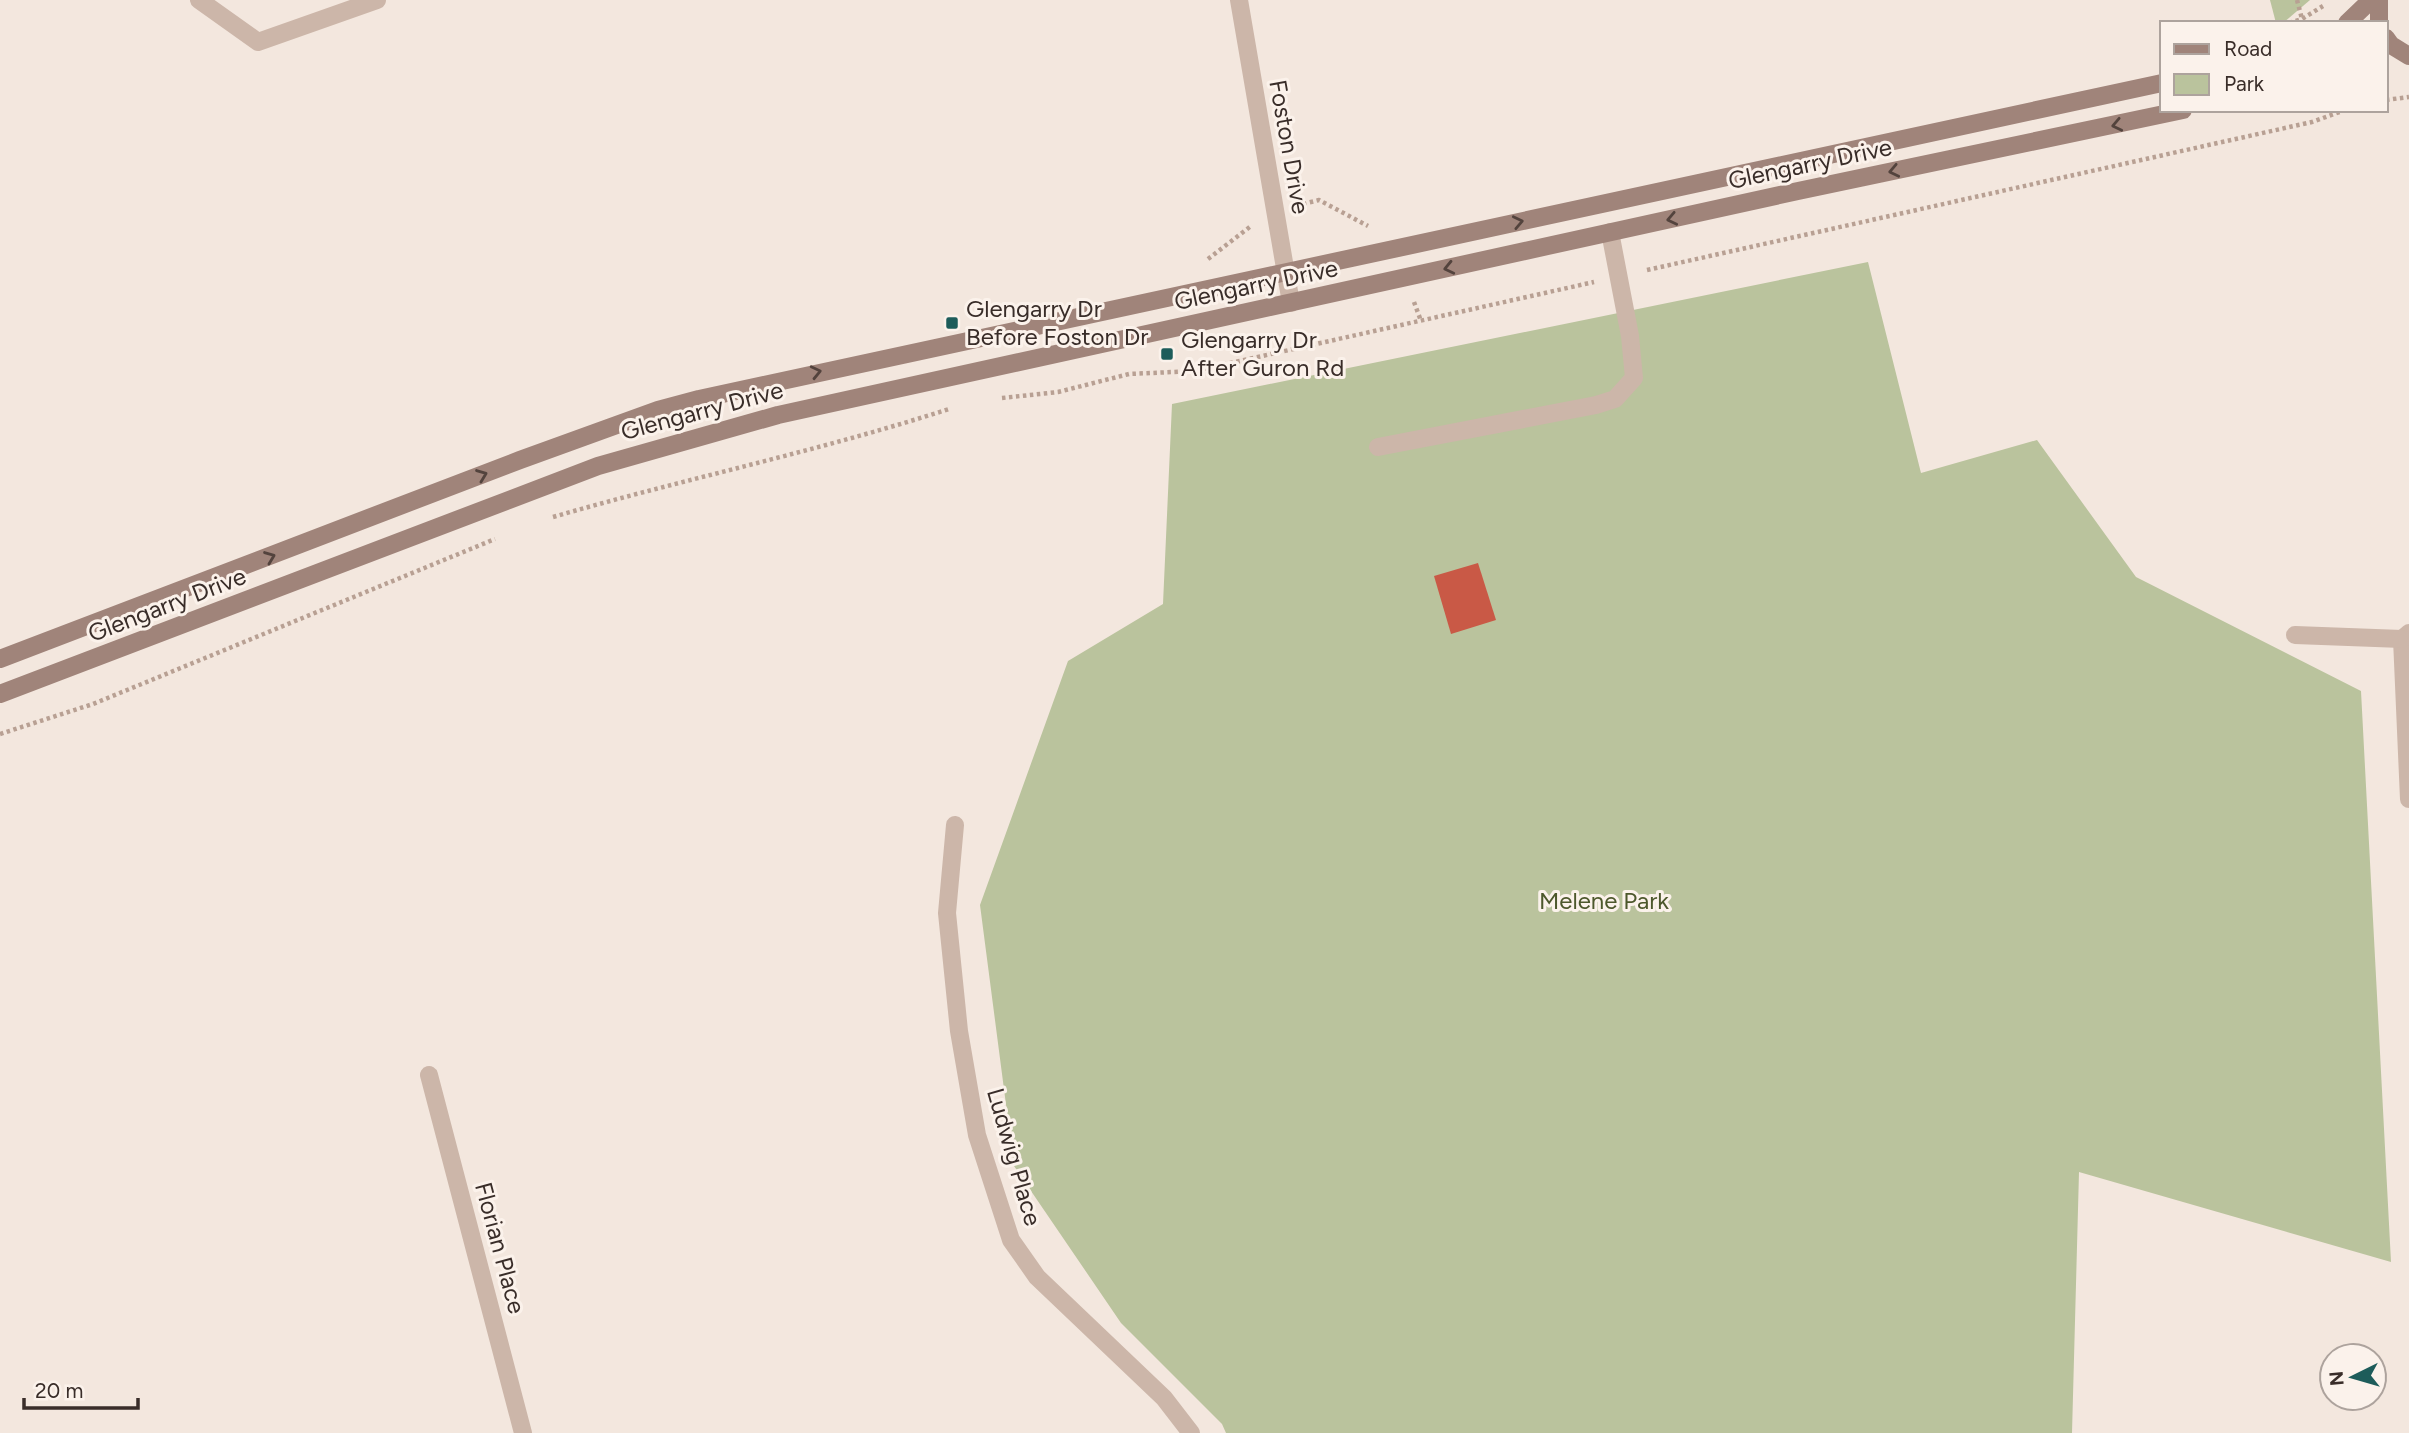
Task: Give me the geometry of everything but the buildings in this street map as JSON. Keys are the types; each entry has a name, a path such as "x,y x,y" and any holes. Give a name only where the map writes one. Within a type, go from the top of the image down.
{"main road":[{"path":"2349,21 2371,0"},
{"path":"2379,0 2379,21"},
{"path":"2388,41 2399,56"},
{"name":"Glengarry Drive","path":"0,659 658,410 841,367 2160,83"},
{"name":"Glengarry Drive","path":"0,694 598,466 654,448 778,415 1610,232 2174,112"}],"street":[{"path":"199,0 258,42 377,0"},
{"name":"Foston Drive","path":"1239,0 1291,303"},
{"path":"1378,447 1596,405 1615,399 1634,378 1630,336 1610,232"},
{"path":"2295,635 2406,636 2409,799"},
{"name":"Ludwig Place","path":"955,825 947,913 959,1031 977,1135 1012,1240 1037,1277 1164,1398 1191,1433"},
{"name":"Florian Place","path":"429,1074 523,1433"}],"path":[{"path":"2297,0 2302,19"},
{"path":"2296,21 2332,0"},
{"path":"2388,100 2409,97"},
{"path":"991,399 1058,392 1129,374 1195,372 2298,125 2339,112"},
{"path":"542,520 662,485 904,424 953,408"},
{"path":"0,734 93,704 503,536"}],"green space":[{"path":"2270,0 2310,0 2285,21 2275,21"},
{"name":"Melene Park","path":"1868,262 1921,473 2037,440 2136,577 2361,691 2391,1262 2079,1172 2072,1433 1226,1433 1222,1424 1121,1323 1014,1166 980,905 1068,661 1163,604 1172,404"}],"place":[{"name":"Glengarry Dr Before Foston Dr","path":"952,323"},
{"name":"Glengarry Dr After Guron Rd","path":"1167,354"}]}
